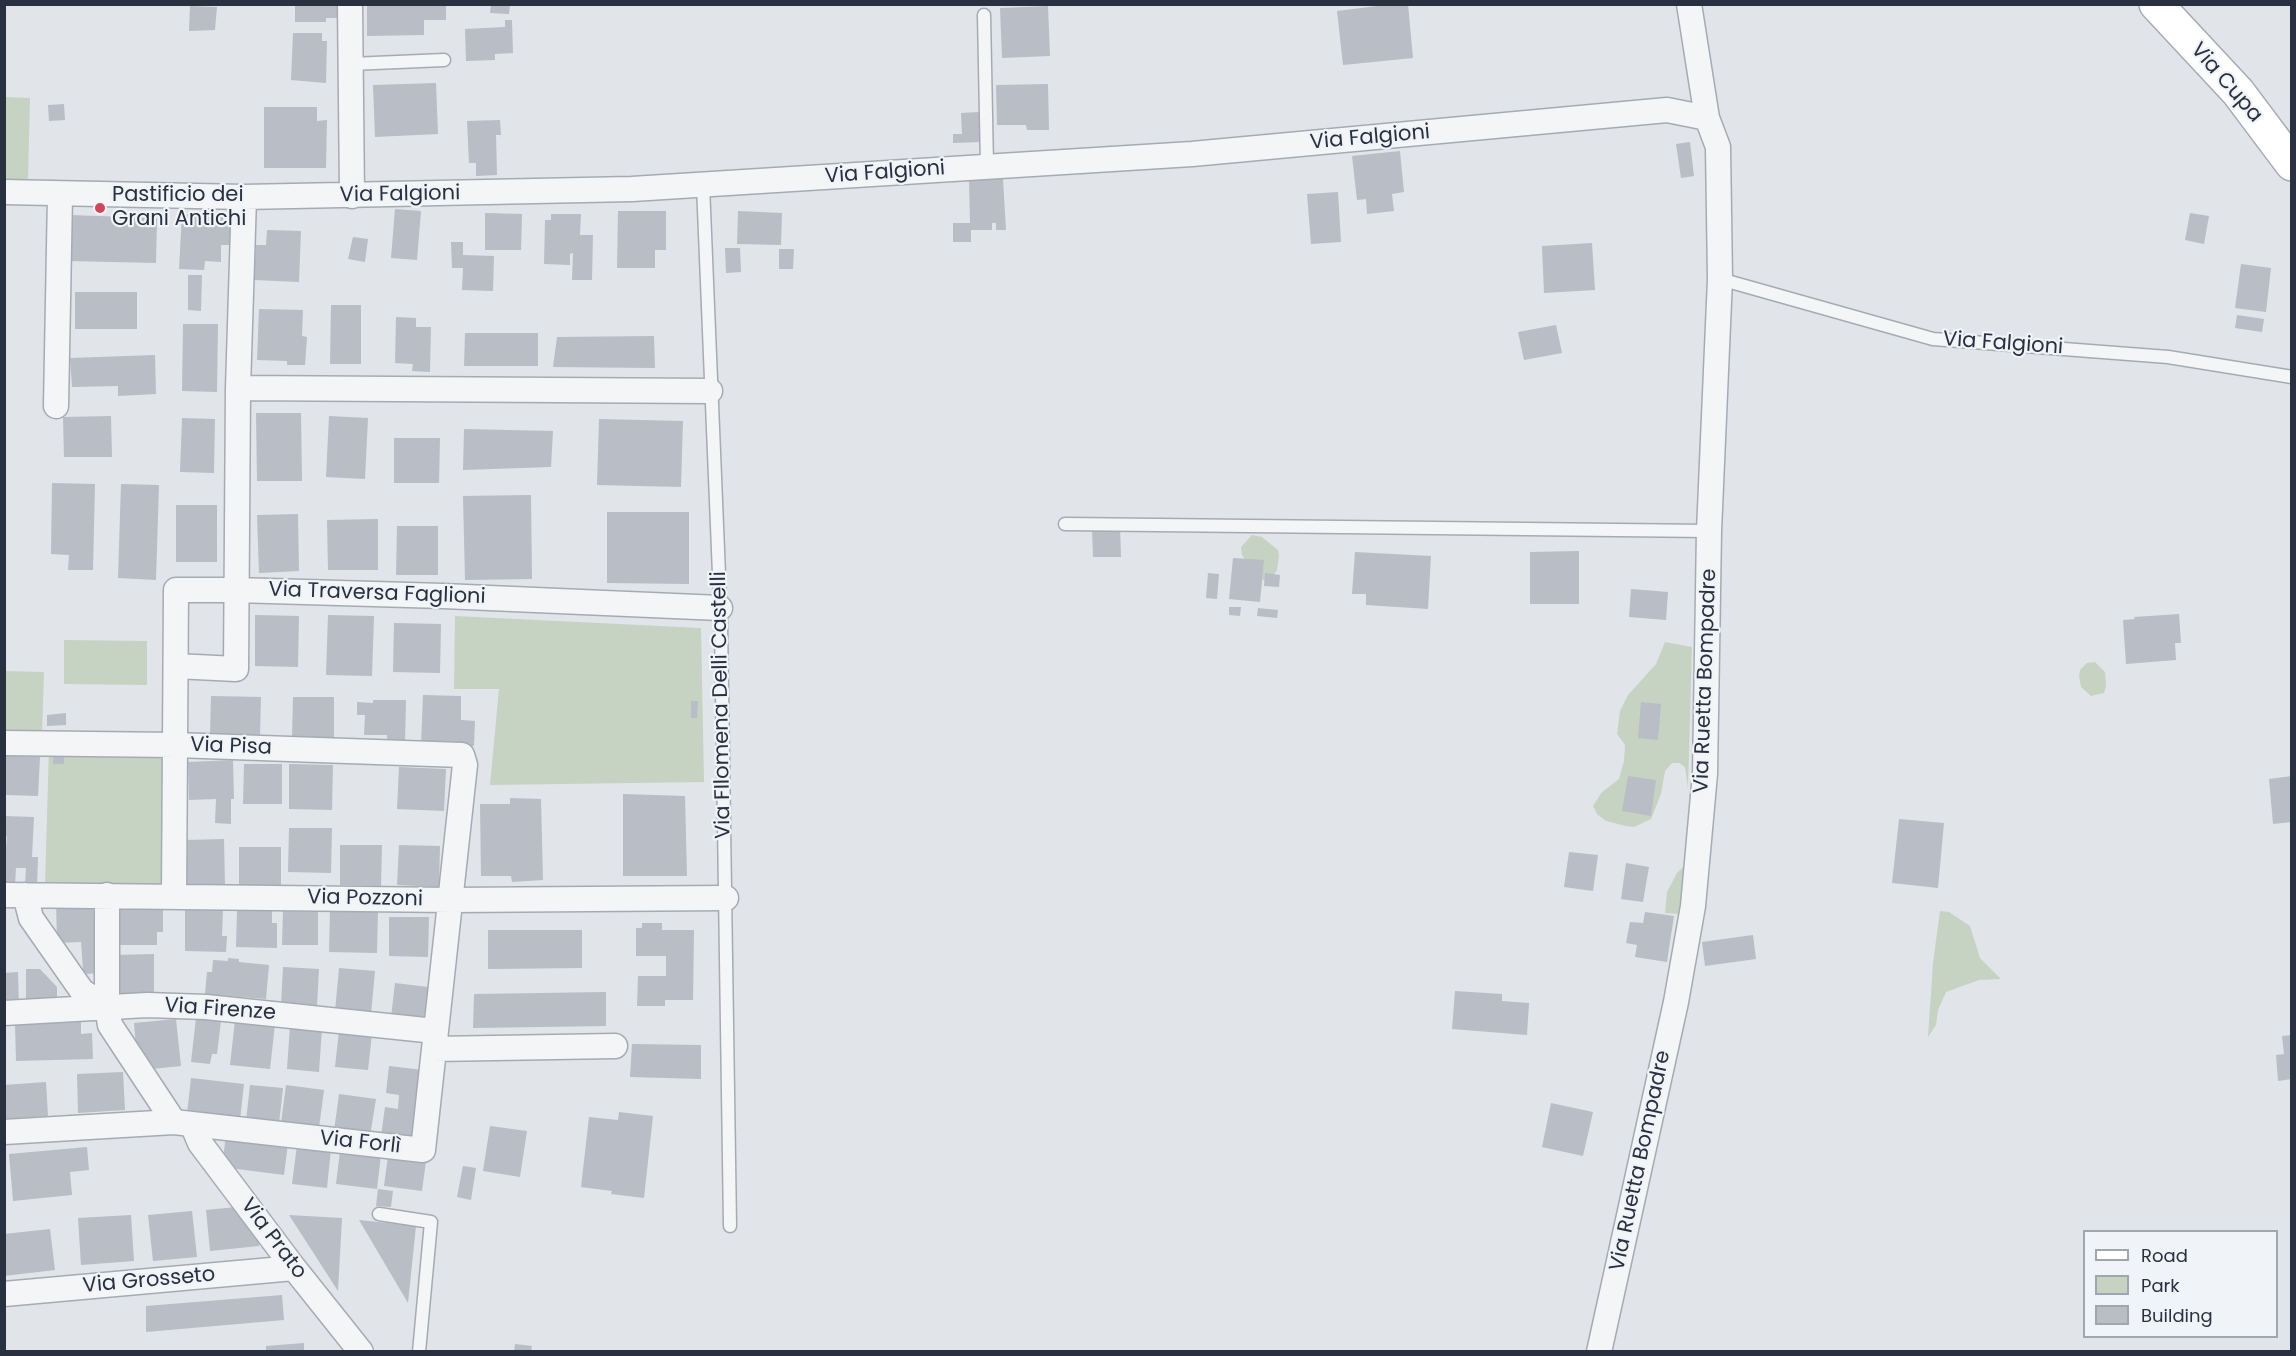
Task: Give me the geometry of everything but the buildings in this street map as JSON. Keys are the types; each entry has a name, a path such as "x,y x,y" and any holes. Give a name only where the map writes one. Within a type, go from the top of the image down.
{"street":[{"path":"350,4 352,196"},
{"name":"Via Ruetta Bompadre","path":"1599,1352 1676,1002 1694,906 1705,774 1709,531 1720,279 1718,147 1707,118 1689,4"},
{"name":"Via Cupa","path":"2156,4 2238,92 2292,164"},
{"name":"Via Falgioni","path":"4,192 60,195 352,196 703,185 1192,154 1667,110 1707,118"},
{"path":"56,406 60,195"},
{"path":"174,896 176,666 236,669 238,388 244,197"},
{"path":"238,388 710,391"},
{"name":"Via Traversa Faglioni","path":"176,666 176,590 442,596 720,608"},
{"name":"Via Pisa","path":"4,743 175,745 457,755"},
{"name":"Via Forlì","path":"4,1132 183,1123 423,1150 465,765 462,755 457,755"},
{"path":"15,895 82,991 107,1007"},
{"name":"Via Pozzoni","path":"15,895 451,900 726,898"},
{"name":"Via Prato","path":"107,895 107,1007 110,1025 294,1268 361,1352"},
{"name":"Via Firenze","path":"4,1013 107,1007 206,1006 434,1040 615,1046"},
{"name":"Via Grosseto","path":"4,1294 294,1268"}],"lane":[{"path":"984,15 987,166"},
{"path":"351,64 444,60"},
{"name":"Via FIlomena Delli Castelli","path":"703,185 720,608 730,1226"},
{"name":"Via Falgioni","path":"1720,279 1933,339 2168,357 2292,377"},
{"path":"1065,524 1709,531"},
{"path":"379,1214 431,1222 419,1352"}],"green space":[{"path":"5,97 30,98 28,180 5,180"},
{"path":"1252,535 1262,537 1278,550 1277,570 1274,575 1265,580 1259,580 1242,555 1241,547"},
{"path":"455,616 701,628 704,782 490,785 499,689 454,689"},
{"path":"64,640 147,641 147,685 64,684"},
{"path":"1665,642 1692,647 1688,788 1685,767 1679,763 1672,763 1665,771 1661,794 1651,819 1634,827 1606,821 1597,814 1593,806 1602,792 1619,779 1625,745 1617,734 1620,711 1628,695 1656,664"},
{"path":"2095,662 2105,672 2106,686 2104,693 2091,696 2081,687 2079,676 2080,670 2087,663"},
{"path":"5,671 44,672 42,734 5,734"},
{"path":"49,747 168,747 169,885 45,885"},
{"path":"1685,865 1679,914 1665,913 1667,892 1677,873"},
{"path":"1940,911 1949,912 1970,926 1980,958 2001,979 1979,980 1946,992 1938,1010 1936,1025 1928,1037 1933,963"}],"place":[{"name":"Pastificio dei Grani Antichi","path":"100,208"}]}
